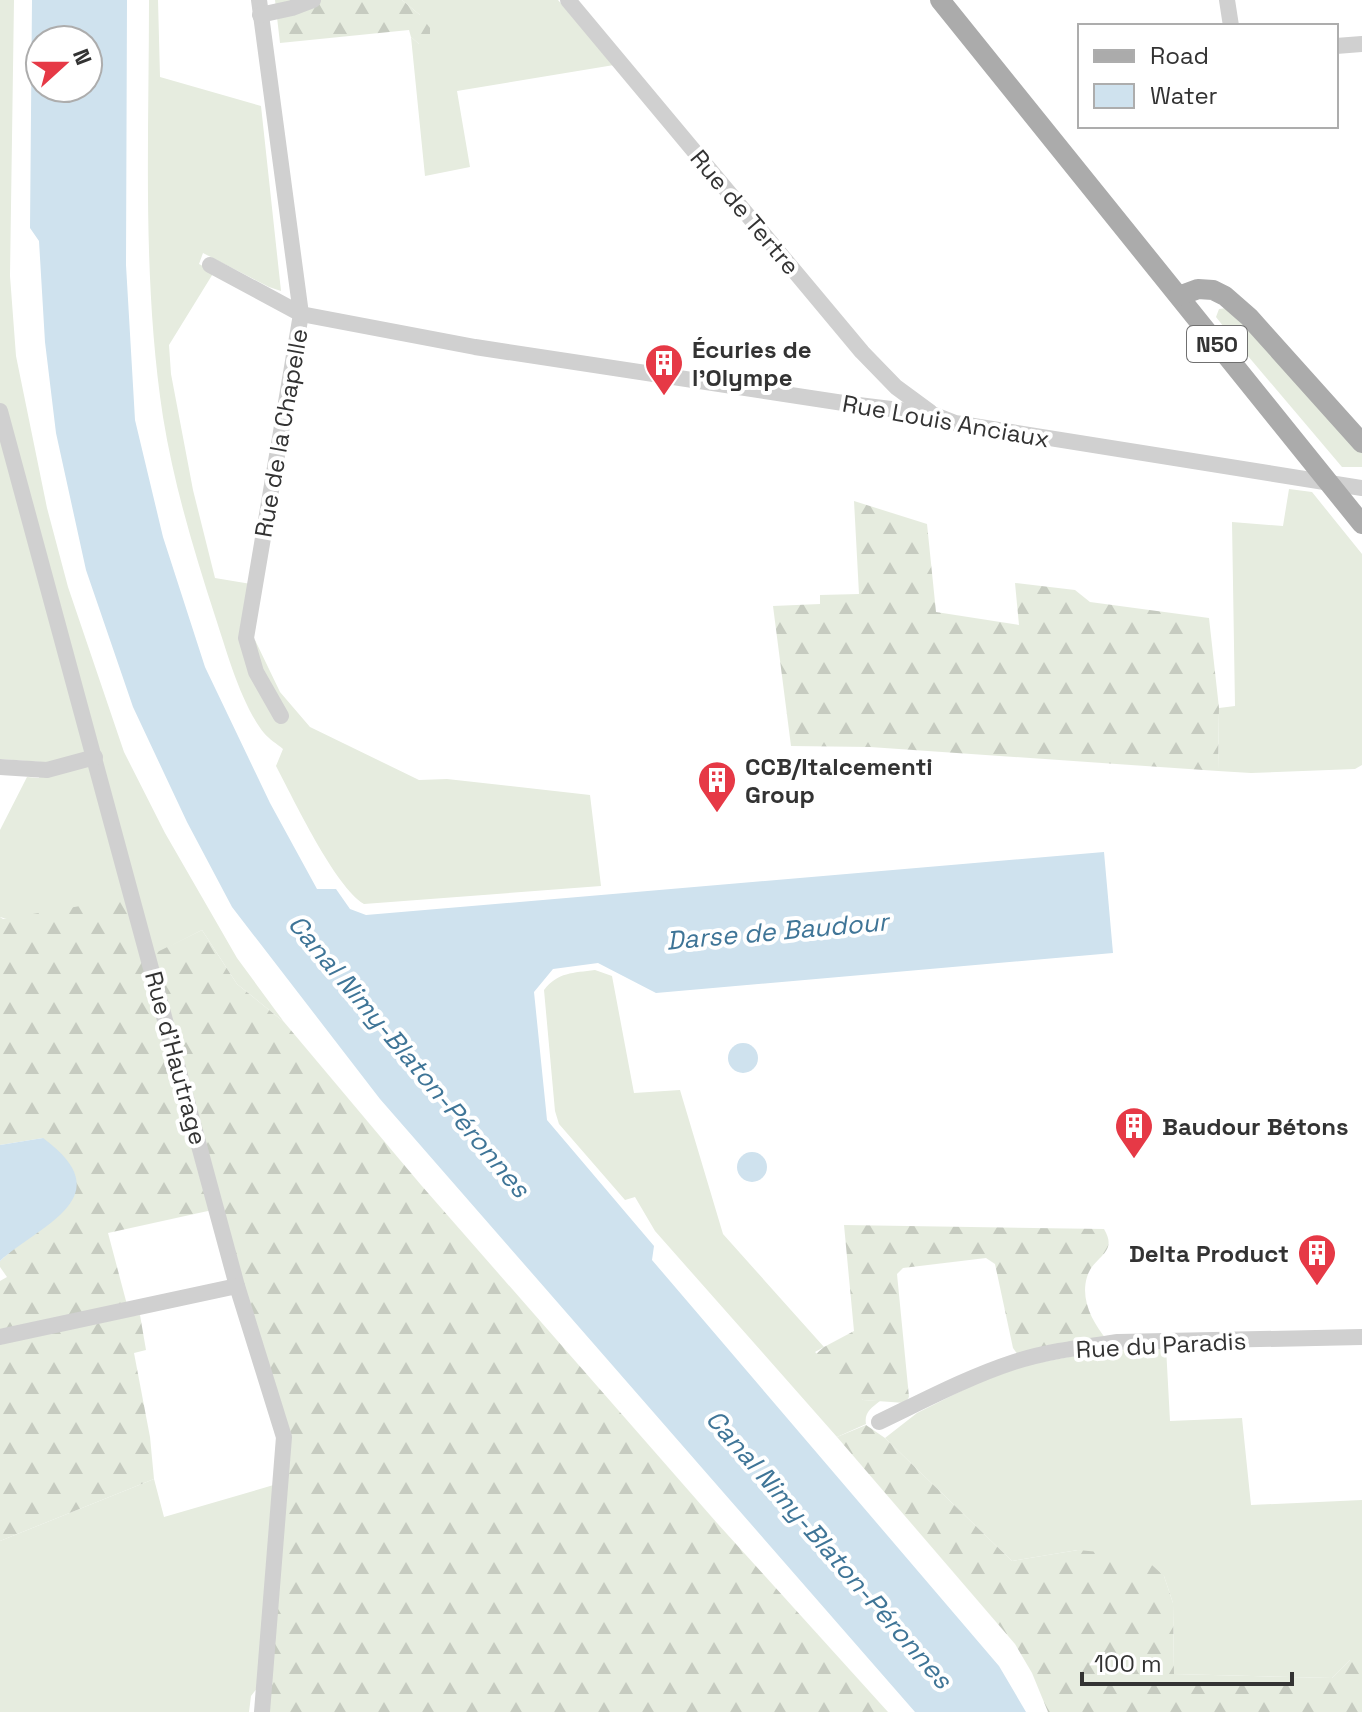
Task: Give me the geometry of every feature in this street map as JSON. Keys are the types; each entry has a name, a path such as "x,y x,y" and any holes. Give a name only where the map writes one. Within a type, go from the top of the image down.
{"main road":[{"name":"N50","path":"940,0 1359,521"},
{"path":"1179,296 1198,289 1213,290 1225,296 1249,317 1362,443"}],"street":[{"path":"259,7 292,8 313,0"},
{"name":"Rue de Tertre","path":"568,0 862,352 896,387 932,414"},
{"path":"1227,0 1231,24"},
{"name":"Rue de la Chapelle","path":"259,7 301,314 246,638 256,672 281,716"},
{"path":"1338,46 1362,44"},
{"name":"Rue Louis Anciaux","path":"210,265 301,314 475,347 932,414 955,423 1362,488"},
{"name":"Rue d'Hautrage","path":"0,411 237,1286 284,1437 262,1712"},
{"path":"0,767 47,770 95,757"},
{"path":"0,1337 237,1286"},
{"name":"Rue du Paradis","path":"879,1422 995,1368 1078,1347 1118,1342 1362,1337"}],"green space":[{"path":"0,0 14,0 10,276 16,356 47,508 68,587 124,752 165,833 237,958 284,1022 237,984 202,930 145,959 0,917 0,830 27,777 39,778 41,762 0,759"},
{"path":"149,0 158,0 160,77 261,106 281,291 203,253 199,264 214,272 169,345 171,374 193,490 215,578 251,584 244,638 255,640 280,692 310,727 419,780 447,779 590,795 601,886 364,904 340,880 276,766 283,749 266,735 248,708 207,592 185,518 163,417 149,262"},
{"path":"275,0 402,0 430,28 430,41 419,44 411,37 409,30 280,43"},
{"path":"402,0 558,0 614,65 457,91 470,167 425,176 411,37 419,44 420,15"},
{"path":"1227,308 1362,451 1362,467 1342,467 1216,317 1219,309"},
{"path":"1289,489 1312,492 1362,554 1362,765 1355,769 1251,773 1218,771 1219,708 1235,706 1232,522 1283,526"},
{"path":"854,501 927,524 936,612 1019,625 1015,583 1075,590 1090,602 1209,618 1219,708 1218,771 870,747 791,746 773,606 820,604 820,595 859,594"},
{"path":"128,898 145,958 202,930 237,984 284,1022 421,1185 717,1523 888,1712 262,1712 284,1451 217,1209 108,1233 130,1316 140,1315 146,1350 134,1353 150,1437 154,1479 0,1541 0,1281 7,1277 0,1267 0,1261 10,1252 43,1138 0,1145 0,917 3,919"},
{"path":"595,970 612,976 634,1093 680,1090 723,1234 824,1347 815,1352 863,1400 880,1401 867,1414 866,1424 837,1437 655,1231 635,1197 625,1200 559,1124 555,1111 544,990 560,977"},
{"path":"844,1225 1104,1229 1109,1244 1090,1270 1085,1294 1093,1319 1107,1340 1018,1355 1013,1348 995,1264 986,1258 903,1268 897,1274 909,1397 905,1403 863,1400 813,1369 810,1359 824,1347 854,1331"},
{"path":"1166,1347 1170,1421 1242,1418 1251,1505 1362,1500 1362,1660 1350,1660 1332,1678 1174,1674 1173,1603 1164,1576 1078,1550 1012,1561 885,1438 917,1413 1005,1369 1116,1348"},
{"path":"866,1425 885,1438 1012,1561 1078,1550 1142,1556 1164,1576 1173,1603 1174,1674 1332,1678 1350,1660 1362,1660 1362,1712 1048,1712 1032,1673 1015,1644 837,1437"},
{"path":"154,1479 164,1517 277,1484 258,1687 251,1696 249,1712 0,1712 0,1541"}],"water":[{"path":"32,0 127,0 126,265 135,420 163,537 205,667 270,803 317,889 336,889 350,909 366,915 1104,852 1113,953 656,993 598,963 553,969 534,992 547,1120 654,1246 652,1260 999,1666 1026,1712 915,1712 380,1099 232,907 187,822 133,707 86,570 56,433 45,342 39,241 30,228 31,104 104,104 104,24 32,24"},
{"path":"743,1043 754,1047 758,1058 754,1069 743,1073 732,1069 728,1058 732,1047"},
{"path":"43,1138 66,1159 76,1177 75,1193 67,1208 53,1221 0,1261 0,1145"},
{"path":"752,1152 763,1156 767,1167 763,1178 752,1182 741,1178 737,1167 741,1156"}],"place":[{"name":"Écuries de l'Olympe","path":"664,397"},
{"name":"CCB/Italcementi Group","path":"717,814"},
{"name":"Baudour Bétons","path":"1134,1160"},
{"name":"Delta Product","path":"1317,1287"}],"water label":[{"name":"Darse de Baudour","path":"777,931"},
{"name":"Canal Nimy-Blaton-Péronnes","path":"409,1056"},
{"name":"Canal Nimy-Blaton-Péronnes","path":"829,1549"}]}
